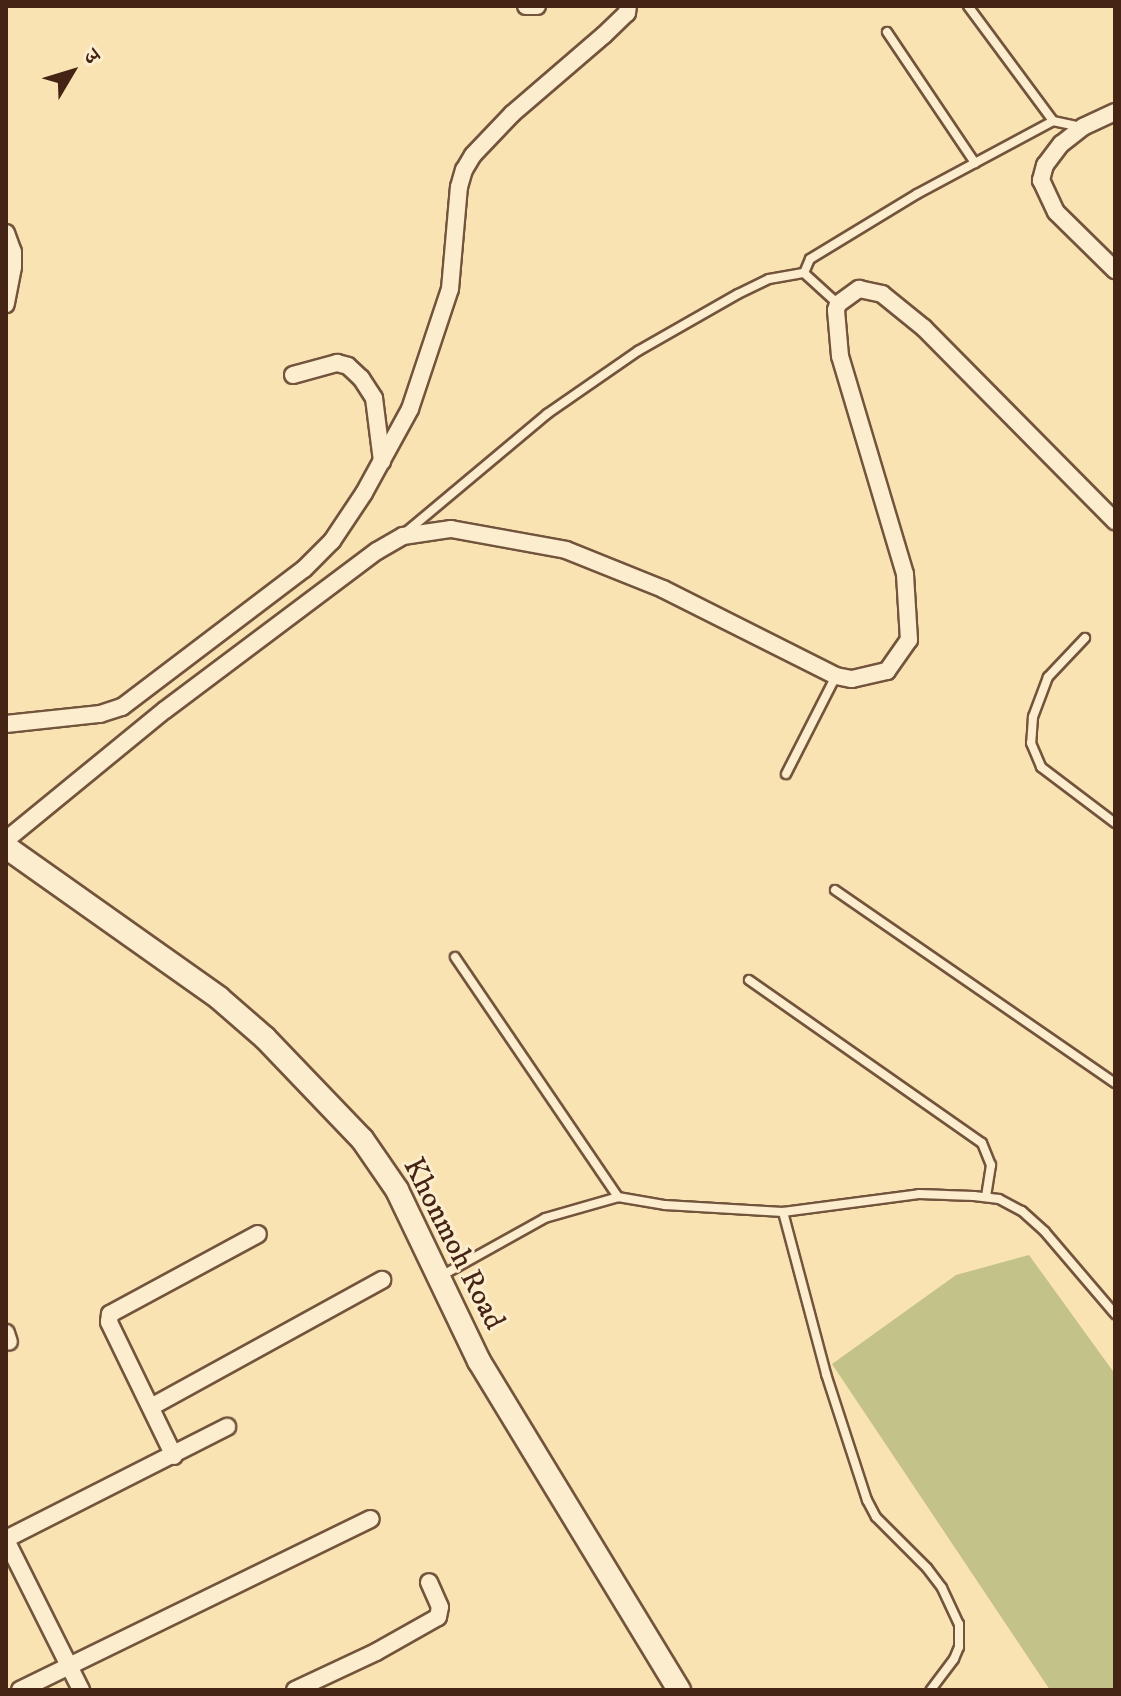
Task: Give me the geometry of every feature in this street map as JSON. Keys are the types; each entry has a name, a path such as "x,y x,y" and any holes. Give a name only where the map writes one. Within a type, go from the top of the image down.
{"main road":[{"name":"Khonmoh Road","path":"6,847 219,998 265,1038 362,1139 397,1190 479,1361 679,1690"}],"street":[{"path":"526,6 537,6"},
{"path":"6,724 100,714 122,707 304,569 332,541 410,409 450,289 459,187 464,170 473,155 512,114 604,35 627,13 628,6"},
{"path":"1115,112 1083,127 1061,144 1045,165 1041,180 1056,212 1070,230 1115,270"},
{"path":"6,233 13,252 13,267 6,304"},
{"path":"6,840 165,710 377,551 403,536 451,529 566,550 663,589 836,676 852,679 887,671 909,640 905,574 840,356 838,304 859,289 882,294 935,338 1115,521"},
{"path":"293,375 337,363 348,366 361,378 374,398 382,461"},
{"path":"174,1456 109,1322 110,1314 258,1234"},
{"path":"151,1407 382,1280"},
{"path":"81,1690 6,1539 227,1427"},
{"path":"20,1690 370,1519"},
{"path":"295,1690 376,1652 438,1617 440,1607 429,1582"}],"lane":[{"path":"968,6 1053,121"},
{"path":"887,32 975,163"},
{"path":"804,273 810,259 1053,121 1083,127"},
{"path":"804,273 838,304"},
{"path":"403,536 547,414 638,351 769,279 804,273"},
{"path":"1085,638 1048,677 1033,717 1031,743 1041,767 1115,823"},
{"path":"786,774 836,676"},
{"path":"835,890 1115,1083"},
{"path":"455,957 618,1197"},
{"path":"749,980 982,1143 991,1165 986,1197"},
{"path":"437,1278 545,1218 618,1197 665,1205 783,1212 919,1194 986,1197 999,1199 1022,1211 1045,1232 1115,1314"},
{"path":"783,1212 826,1374 867,1500 876,1517 927,1568 942,1588 959,1624 959,1647 954,1659 931,1690"}],"shaded area":[{"path":"1029,1255 1115,1374 1115,1690 1050,1690 832,1364 956,1275"}]}
